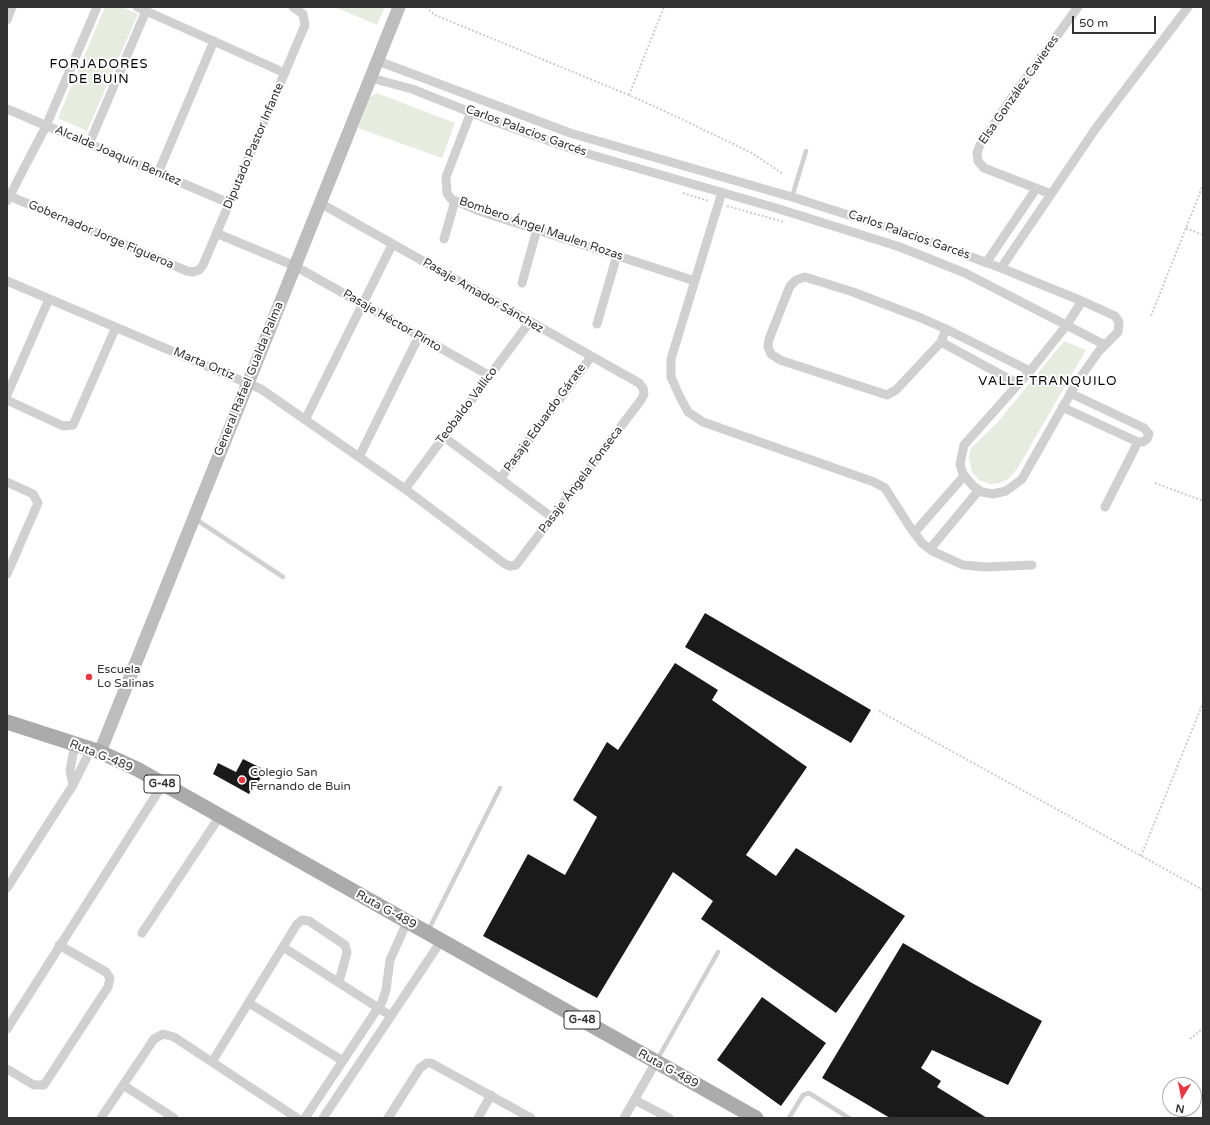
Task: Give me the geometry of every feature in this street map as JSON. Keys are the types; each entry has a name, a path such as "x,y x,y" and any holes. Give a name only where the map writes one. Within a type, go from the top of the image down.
{"main road":[{"name":"General Rafael Gualda Palma","path":"95,751 249,383 399,7"},
{"name":"Ruta G-489","path":"7,722 121,761 756,1118"}],"street":[{"path":"7,20 12,7"},
{"path":"8,197 46,126 97,7"},
{"path":"137,7 285,73"},
{"name":"Diputado Pastor Infante","path":"196,271 203,264 305,25 305,17 301,11 293,7"},
{"name":"Elsa González Cavieres","path":"1051,194 984,168 978,161 978,149 1038,59 1078,7"},
{"path":"1001,268 1114,102 1188,7"},
{"path":"89,144 146,11"},
{"path":"158,173 214,42"},
{"name":"Carlos Palacios Garcés","path":"371,78 412,89 571,148 870,236 933,260 1002,291 1066,326 1105,345 1118,332 1120,326 1115,316 1001,268 879,224 564,130 378,61"},
{"name":"Alcalde Joaquín Benítez","path":"7,110 229,203"},
{"name":"Bombero Ángel Maulen Rozas","path":"471,112 446,177 447,193 452,199 482,212 695,280"},
{"path":"682,181 687,167"},
{"path":"986,263 1036,189"},
{"path":"722,192 672,360 671,377 678,395 688,412 703,422 880,485 885,488 914,533 930,549 963,565 986,567 1032,565"},
{"name":"Gobernador Jorge Figueroa","path":"8,197 187,271 196,271"},
{"path":"444,239 455,200"},
{"name":"Pasaje Amador Sánchez","path":"320,203 529,323 639,383 644,391"},
{"path":"522,283 537,229"},
{"name":"Pasaje Héctor Pinto","path":"216,233 295,266 490,376"},
{"path":"305,420 392,245"},
{"path":"597,324 617,255"},
{"path":"946,329 941,342 896,390 886,395 780,360 772,354 768,345 790,286 796,280 801,278 816,280 853,292 946,329 1030,371"},
{"name":"Marta Ortiz","path":"7,281 261,389 405,489 505,564 514,566"},
{"path":"7,396 49,299"},
{"path":"1082,301 1066,326 1030,371 964,445 960,464 964,476 969,483 979,490 987,493 1000,493 1018,483 1087,366 1105,345"},
{"name":"Teobaldo Vallico","path":"405,489 529,323"},
{"path":"7,400 63,426 73,425 116,327"},
{"path":"359,457 419,336"},
{"path":"941,342 1018,384"},
{"name":"Pasaje Eduardo Gárate","path":"500,479 591,357"},
{"name":"Pasaje Ángela Fonseca","path":"514,566 521,562 641,400 644,391"},
{"path":"1062,407 1138,442 1143,442 1148,439 1149,434 1144,428 1070,393"},
{"path":"444,437 553,518"},
{"path":"1105,507 1138,442"},
{"path":"914,533 964,476"},
{"path":"7,482 31,492 37,499 36,507 7,574"},
{"path":"930,549 979,490"},
{"path":"73,785 71,765 75,744"},
{"path":"7,888 95,751"},
{"path":"7,1029 59,945 163,784"},
{"path":"142,933 220,816"},
{"path":"212,1062 283,947 302,920 309,921 344,944 347,952 339,982"},
{"path":"305,1118 378,1008 384,996 388,968 393,952 407,922"},
{"path":"323,1118 441,941"},
{"path":"7,1069 34,1085 44,1085 108,987 110,978 106,972 59,945"},
{"path":"283,947 391,1016"},
{"path":"249,1003 343,1061"},
{"path":"101,1118 154,1039 163,1034 174,1037 297,1118"},
{"path":"624,1118 656,1062"},
{"path":"388,1118 420,1068 427,1063 435,1064 531,1118"},
{"path":"123,1085 174,1118"},
{"path":"478,1118 491,1096"},
{"path":"634,1100 670,1118"}],"lane":[{"path":"792,197 806,151"},
{"path":"193,518 283,578"},
{"path":"427,933 500,788"},
{"path":"656,1062 718,952"},
{"path":"789,1118 803,1095 809,1092 849,1118"}],"path":[{"path":"426,7 434,15 629,95 734,144 752,153 783,174"},
{"path":"629,95 664,7"},
{"path":"1151,316 1203,186"},
{"path":"676,191 792,224"},
{"path":"1186,228 1203,234"},
{"path":"1156,483 1203,501"},
{"path":"1141,856 1203,703"},
{"path":"879,711 1203,890"},
{"path":"1190,1040 1203,1028"}],"shaded area":[{"path":"105,7 122,7 138,14 87,131 58,118"},
{"path":"335,7 385,7 377,25"},
{"path":"377,93 455,123 442,158 358,128 370,97"},
{"path":"1064,341 1086,350 1017,469 1007,480 1000,483 990,484 979,480 972,472 969,457 971,448 997,423"}],"building":[{"path":"705,613 871,710 851,743 685,647"},
{"path":"675,663 718,690 712,700 807,767 746,855 776,876 796,848 905,916 836,1013 701,919 713,901 673,872 597,998 483,936 528,854 565,875 597,817 573,800 607,742 618,750"},
{"name":"Colegio San Fernando de Buin","path":"243,759 265,770 256,786 254,785 249,794 213,774 218,763 236,772"},
{"path":"903,943 1042,1021 1008,1085 932,1050 921,1068 941,1081 937,1087 987,1118 890,1118 822,1078"},
{"path":"762,997 826,1043 781,1106 717,1060"}],"place":[{"name":"Escuela Lo Salinas","path":"89,677"},
{"name":"Colegio San Fernando de Buin","path":"242,780"}],"district":[{"name":"FORJADORES DE BUIN","path":"99,72"},
{"name":"VALLE TRANQUILO","path":"1048,382"}]}
